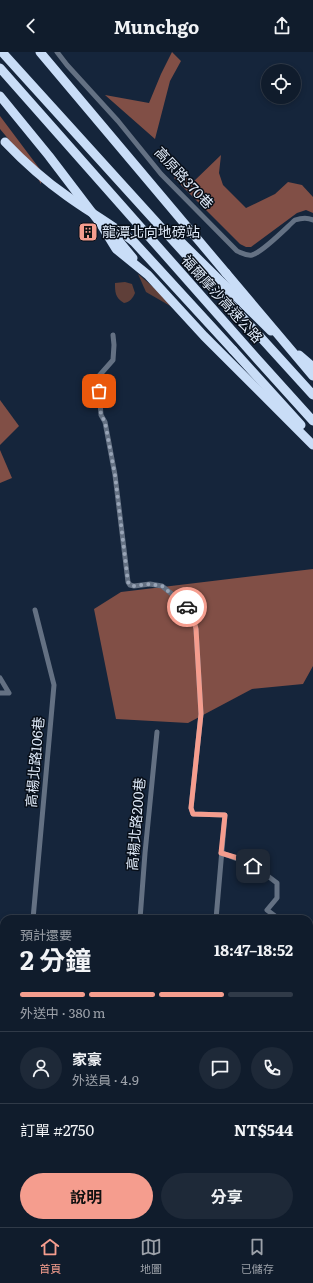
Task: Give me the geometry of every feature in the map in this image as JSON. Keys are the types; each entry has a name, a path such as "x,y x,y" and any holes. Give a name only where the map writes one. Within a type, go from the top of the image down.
{"highway":[{"name":"福爾摩沙高速公路","path":"2,52 313,395"},
{"path":"40,52 313,376"},
{"name":"福爾摩沙高速公路","path":"0,68 228,327 313,421"},
{"path":"0,96 49,156 100,223 116,249 148,275 204,336 313,444"},
{"path":"2,139 25,163 48,182 134,242 313,440"},
{"path":"155,222 181,242 258,319 313,367"}],"street":[{"name":"高原路370巷","path":"57,52 118,121 161,174 237,251 245,255 252,255 295,220 300,218 309,218 313,220"},
{"path":"113,335 113,360 98,377 101,415 105,422 115,475 128,582 130,585 134,586 150,584 162,586 183,603 192,613 196,629 201,714 191,808 193,814 225,815 216,915"},
{"name":"高楊北路106巷","path":"33,915 54,685 35,610"},
{"path":"0,678 9,693 0,693"},
{"name":"高楊北路200巷","path":"140,915 157,732"},
{"path":"221,853 241,859 265,874 277,884 277,898 267,910 274,915"}],"shaded area":[{"path":"172,52 181,61 170,81 155,139 105,95 149,103"},
{"path":"0,116 42,172 41,184 31,166 0,129"},
{"path":"221,155 219,173 223,185 246,208 275,194 288,182 302,185 313,197 313,213 306,210 297,213 251,247 246,247 240,244 174,178 180,172 192,183"},
{"path":"138,274 160,293 172,307 146,292"},
{"path":"125,282 132,284 135,293 131,300 124,303 116,294 115,283"},
{"path":"0,400 19,426 0,445"},
{"path":"0,450 12,478 0,483"},
{"path":"313,569 313,666 303,684 252,689 188,723 116,719 94,609 121,592"}],"way so far":[{"path":"99,391 101,415 105,422 115,475 128,582 130,585 134,586 150,584 162,586 187,607"}],"place":[{"name":"龍潭北向地磅站","path":"88,232"}],"route":[{"path":"187,607 192,613 196,629 201,714 191,808 193,814 225,815 221,853 241,859 253,866"}]}
